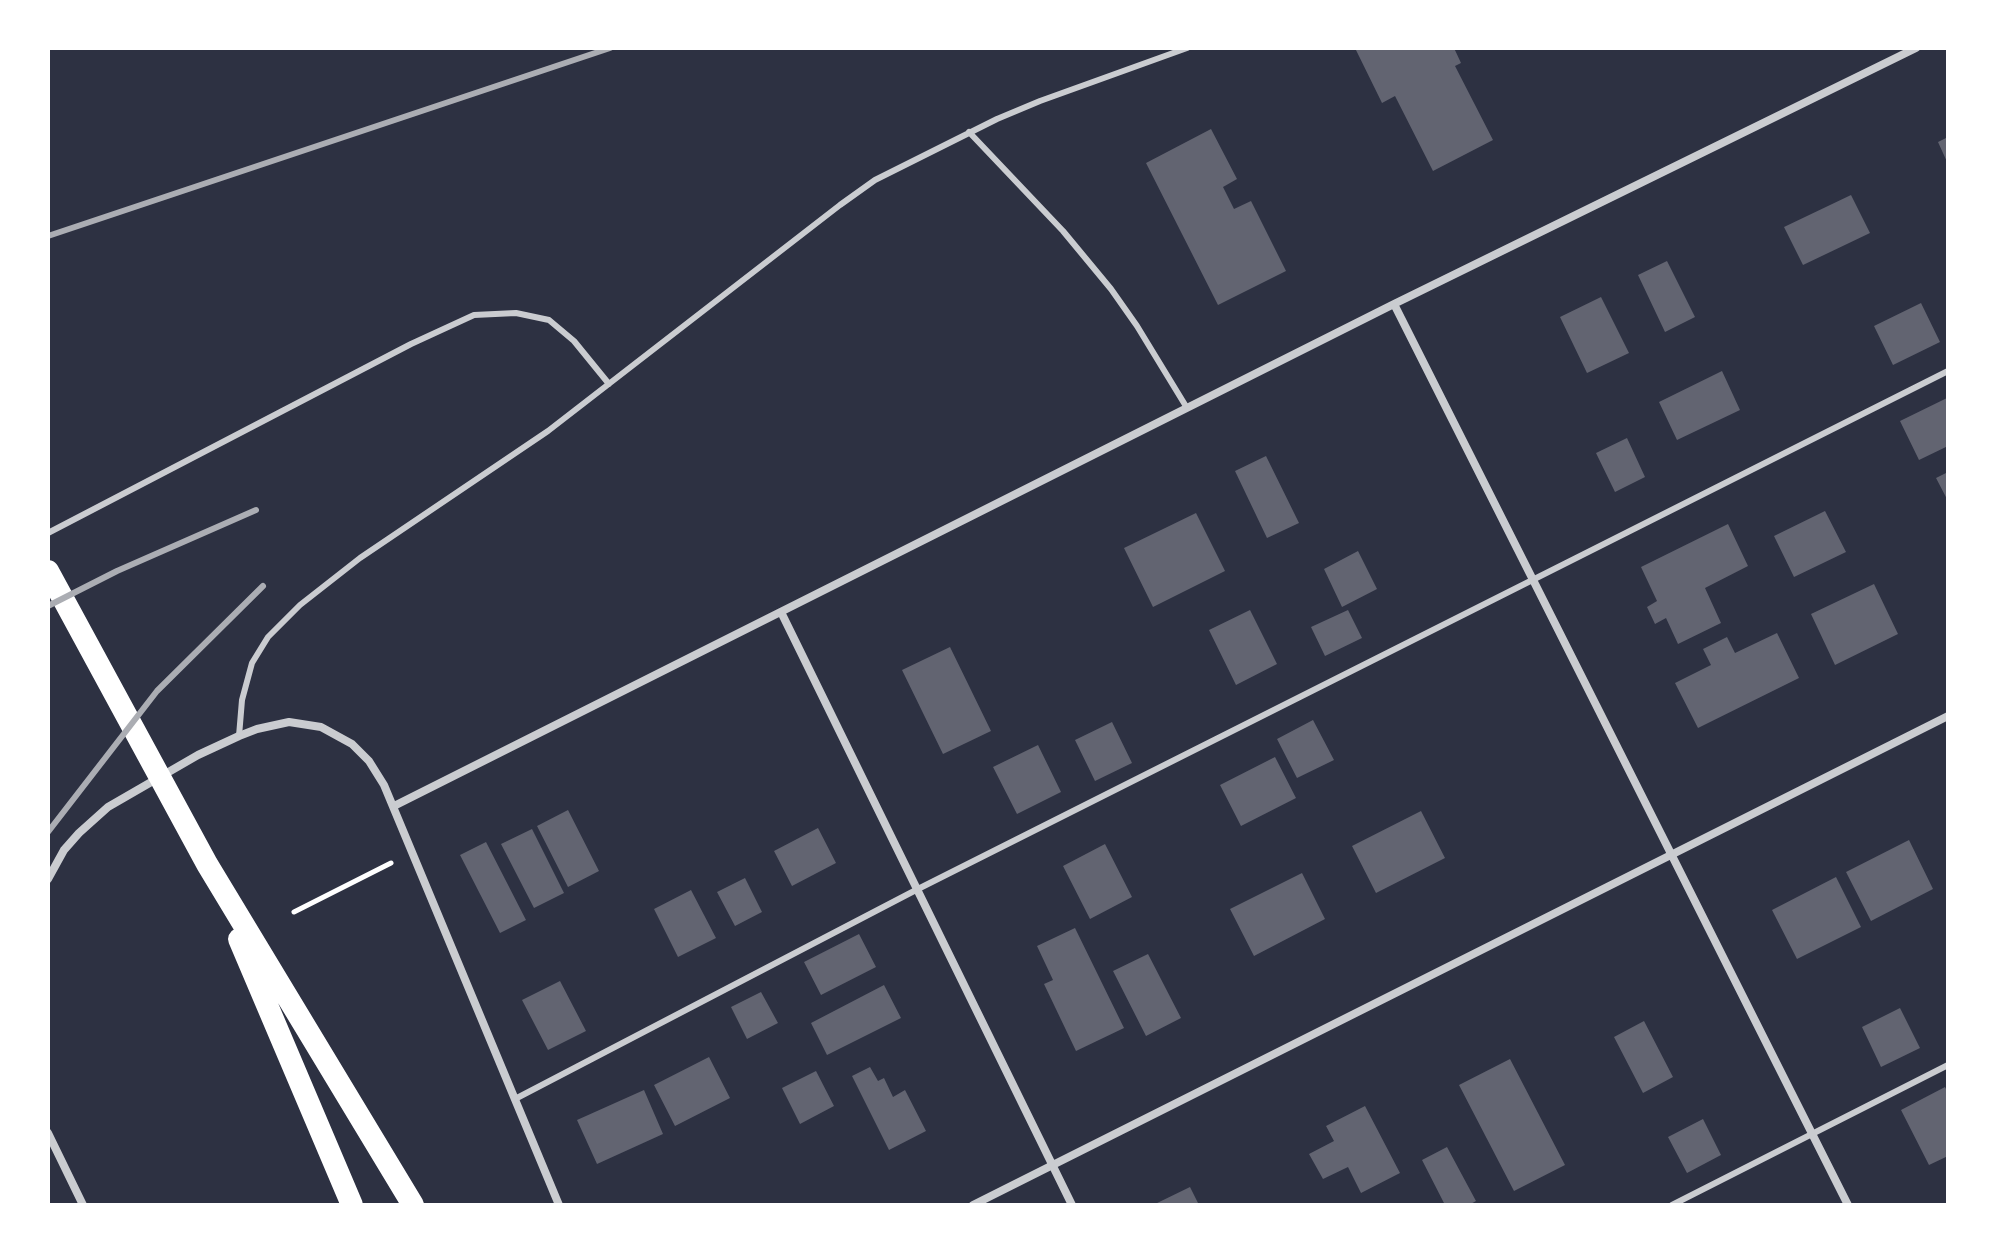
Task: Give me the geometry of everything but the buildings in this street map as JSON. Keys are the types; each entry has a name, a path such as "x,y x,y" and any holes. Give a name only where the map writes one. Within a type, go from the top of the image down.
{"highway":[{"path":"48,571 207,864 413,1205"},
{"path":"207,864 352,1205"}],"street":[{"path":"394,806 1394,304 1916,48"},
{"path":"1394,304 1848,1205"},
{"path":"781,612 1072,1205"},
{"path":"973,1205 1948,716"},
{"path":"48,879 64,850 108,807 198,755 257,729 289,722 321,727 337,734 369,761 394,806 559,1205"},
{"path":"48,1133 83,1205"}],"lane":[{"path":"239,736 242,700 252,663 283,620 360,558 515,455 875,180 969,132 1040,101 1187,48"},
{"path":"969,132 1063,231 1111,289 1187,408"},
{"path":"48,533 411,344 474,315 516,313 549,320 574,341 609,384"},
{"path":"515,1099 916,890 1948,371"},
{"path":"1672,1205 1948,1065"}],"path":[{"path":"294,912 391,863"}],"railway":[{"path":"48,236 610,48"},
{"path":"48,606 117,571 256,510"},
{"path":"48,832 157,691 263,586"}]}
